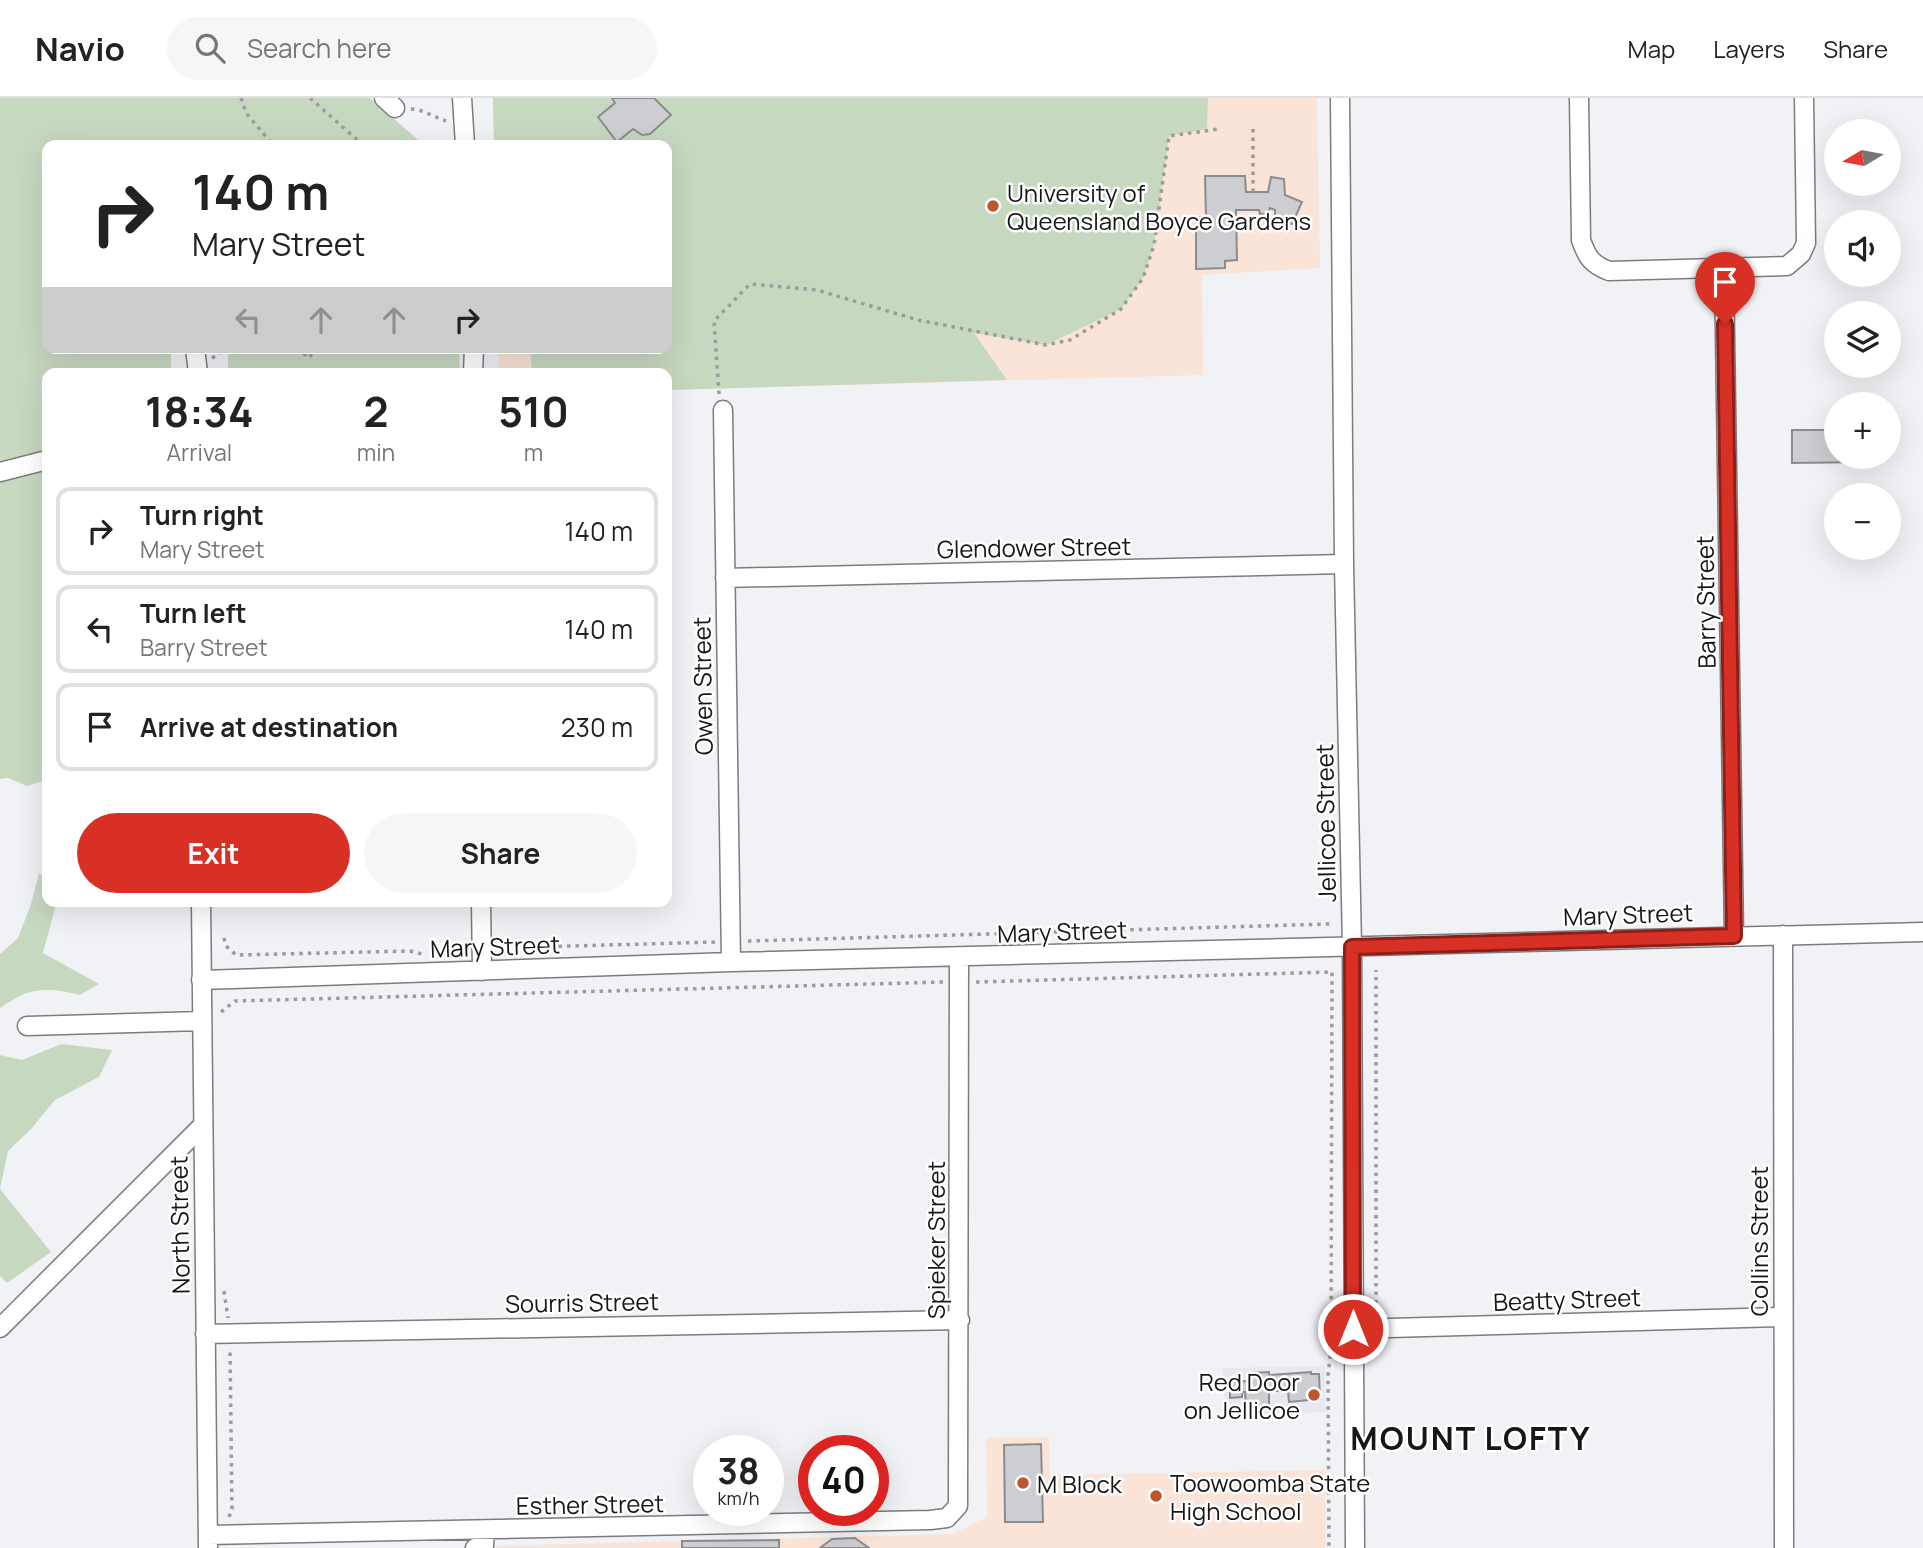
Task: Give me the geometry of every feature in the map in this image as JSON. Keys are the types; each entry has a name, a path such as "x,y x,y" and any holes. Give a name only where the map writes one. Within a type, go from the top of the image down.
{"street":[{"path":"462,98 464,140"},
{"name":"Jellicoe Street","path":"1340,98 1344,564 1352,947 1355,1548"},
{"path":"1578,98 1581,240 1586,256 1593,265 1609,271 1787,266 1801,254 1806,243 1804,98"},
{"name":"Barry Street","path":"1724,268 1734,936"},
{"name":"Owen Street","path":"723,410 731,962"},
{"path":"0,472 42,461"},
{"name":"Glendower Street","path":"725,578 1344,564"},
{"name":"North Street","path":"201,907 208,1541"},
{"path":"481,907 482,971"},
{"name":"Mary Street","path":"201,980 731,962 1923,932"},
{"name":"Collins Street","path":"1783,935 1784,1548"},
{"name":"Spieker Street","path":"947,1518 958,1506 959,958"},
{"path":"27,1026 202,1021"},
{"path":"0,1328 203,1125"},
{"name":"Beatty Street","path":"1353,1329 1783,1317"},
{"name":"Sourris Street","path":"205,1334 960,1320"},
{"name":"Esther Street","path":"208,1541 947,1518"},
{"name":"Esther Street","path":"475,1548 484,1545 485,1531"}],"path":[{"path":"242,98 246,113 269,140"},
{"path":"310,98 357,140"},
{"path":"389,103 420,109 428,116 462,122"},
{"path":"723,410 719,396 714,321 750,284 817,290 918,320 1046,345 1070,340 1121,309 1143,278 1154,245 1168,136 1219,129"},
{"path":"1252,129 1253,192"},
{"path":"436,954 482,949 1330,924"},
{"path":"224,938 226,946 236,956 410,951 424,954"},
{"path":"1375,1328 1376,970"},
{"path":"220,1013 234,1001 1332,972 1329,1548"},
{"path":"223,1285 229,1334 232,1508 228,1519"}],"shaded area":[{"name":"University of Queensland Boyce Gardens","path":"493,98 1317,98 1320,268 1202,275 1203,375 672,390 672,368 499,368 498,354 672,354 672,140 494,140"},
{"path":"1325,1366 1325,1412 1225,1416 1223,1368"},
{"name":"Toowoomba State High School","path":"1049,1437 1050,1475 1325,1470 1326,1548 488,1548 953,1534 987,1517 986,1438"}],"green space":[{"path":"0,98 370,98 418,140 42,140 42,354 171,354 171,368 42,368 42,782 27,786 8,778 0,779"},
{"name":"University of Queensland Boyce Gardens","path":"493,98 1208,98 1207,129 1169,136 1154,245 1143,278 1121,309 1046,345 974,333 1007,380 672,390 672,368 532,368 530,354 672,354 672,140 494,140"},
{"path":"228,354 459,354 460,368 228,368"},
{"path":"39,873 42,876 42,907 55,907 43,953 99,984 80,995 47,990 29,993 0,1008 0,954 18,938"},
{"path":"61,1044 112,1050 99,1077 55,1100 8,1151 0,1189 0,1055 22,1060"},
{"path":"0,1189 51,1252 7,1283 0,1276"}],"building":[{"path":"612,98 654,98 671,115 650,134 642,135 633,129 619,140 615,140 598,117 615,103"},
{"path":"1205,176 1245,176 1246,192 1268,192 1271,177 1284,179 1285,195 1302,202 1292,224 1275,219 1275,210 1270,208 1268,214 1260,214 1259,210 1236,210 1237,260 1225,261 1225,268 1196,269 1196,218 1206,217"},
{"path":"1792,430 1824,430 1824,463 1792,463"},
{"path":"1269,1372 1269,1375 1311,1372 1319,1374 1320,1399 1289,1402 1288,1391 1269,1391 1269,1408 1246,1408 1245,1392 1242,1392 1242,1397 1230,1398 1230,1382 1247,1381 1247,1373"},
{"name":"M Block","path":"1041,1444 1043,1522 1005,1522 1004,1445"},
{"path":"855,1538 869,1548 820,1548 832,1539"},
{"path":"779,1540 779,1548 682,1548 682,1541"}],"place":[{"name":"University of Queensland Boyce Gardens","path":"993,206"},
{"name":"Red Door on Jellicoe","path":"1314,1395"},
{"name":"M Block","path":"1023,1483"},
{"name":"Toowoomba State High School","path":"1156,1496"}],"district":[{"name":"MOUNT LOFTY","path":"1471,1438"}],"route":[{"path":"1353,1329 1352,947 1734,936 1725,324"}]}
